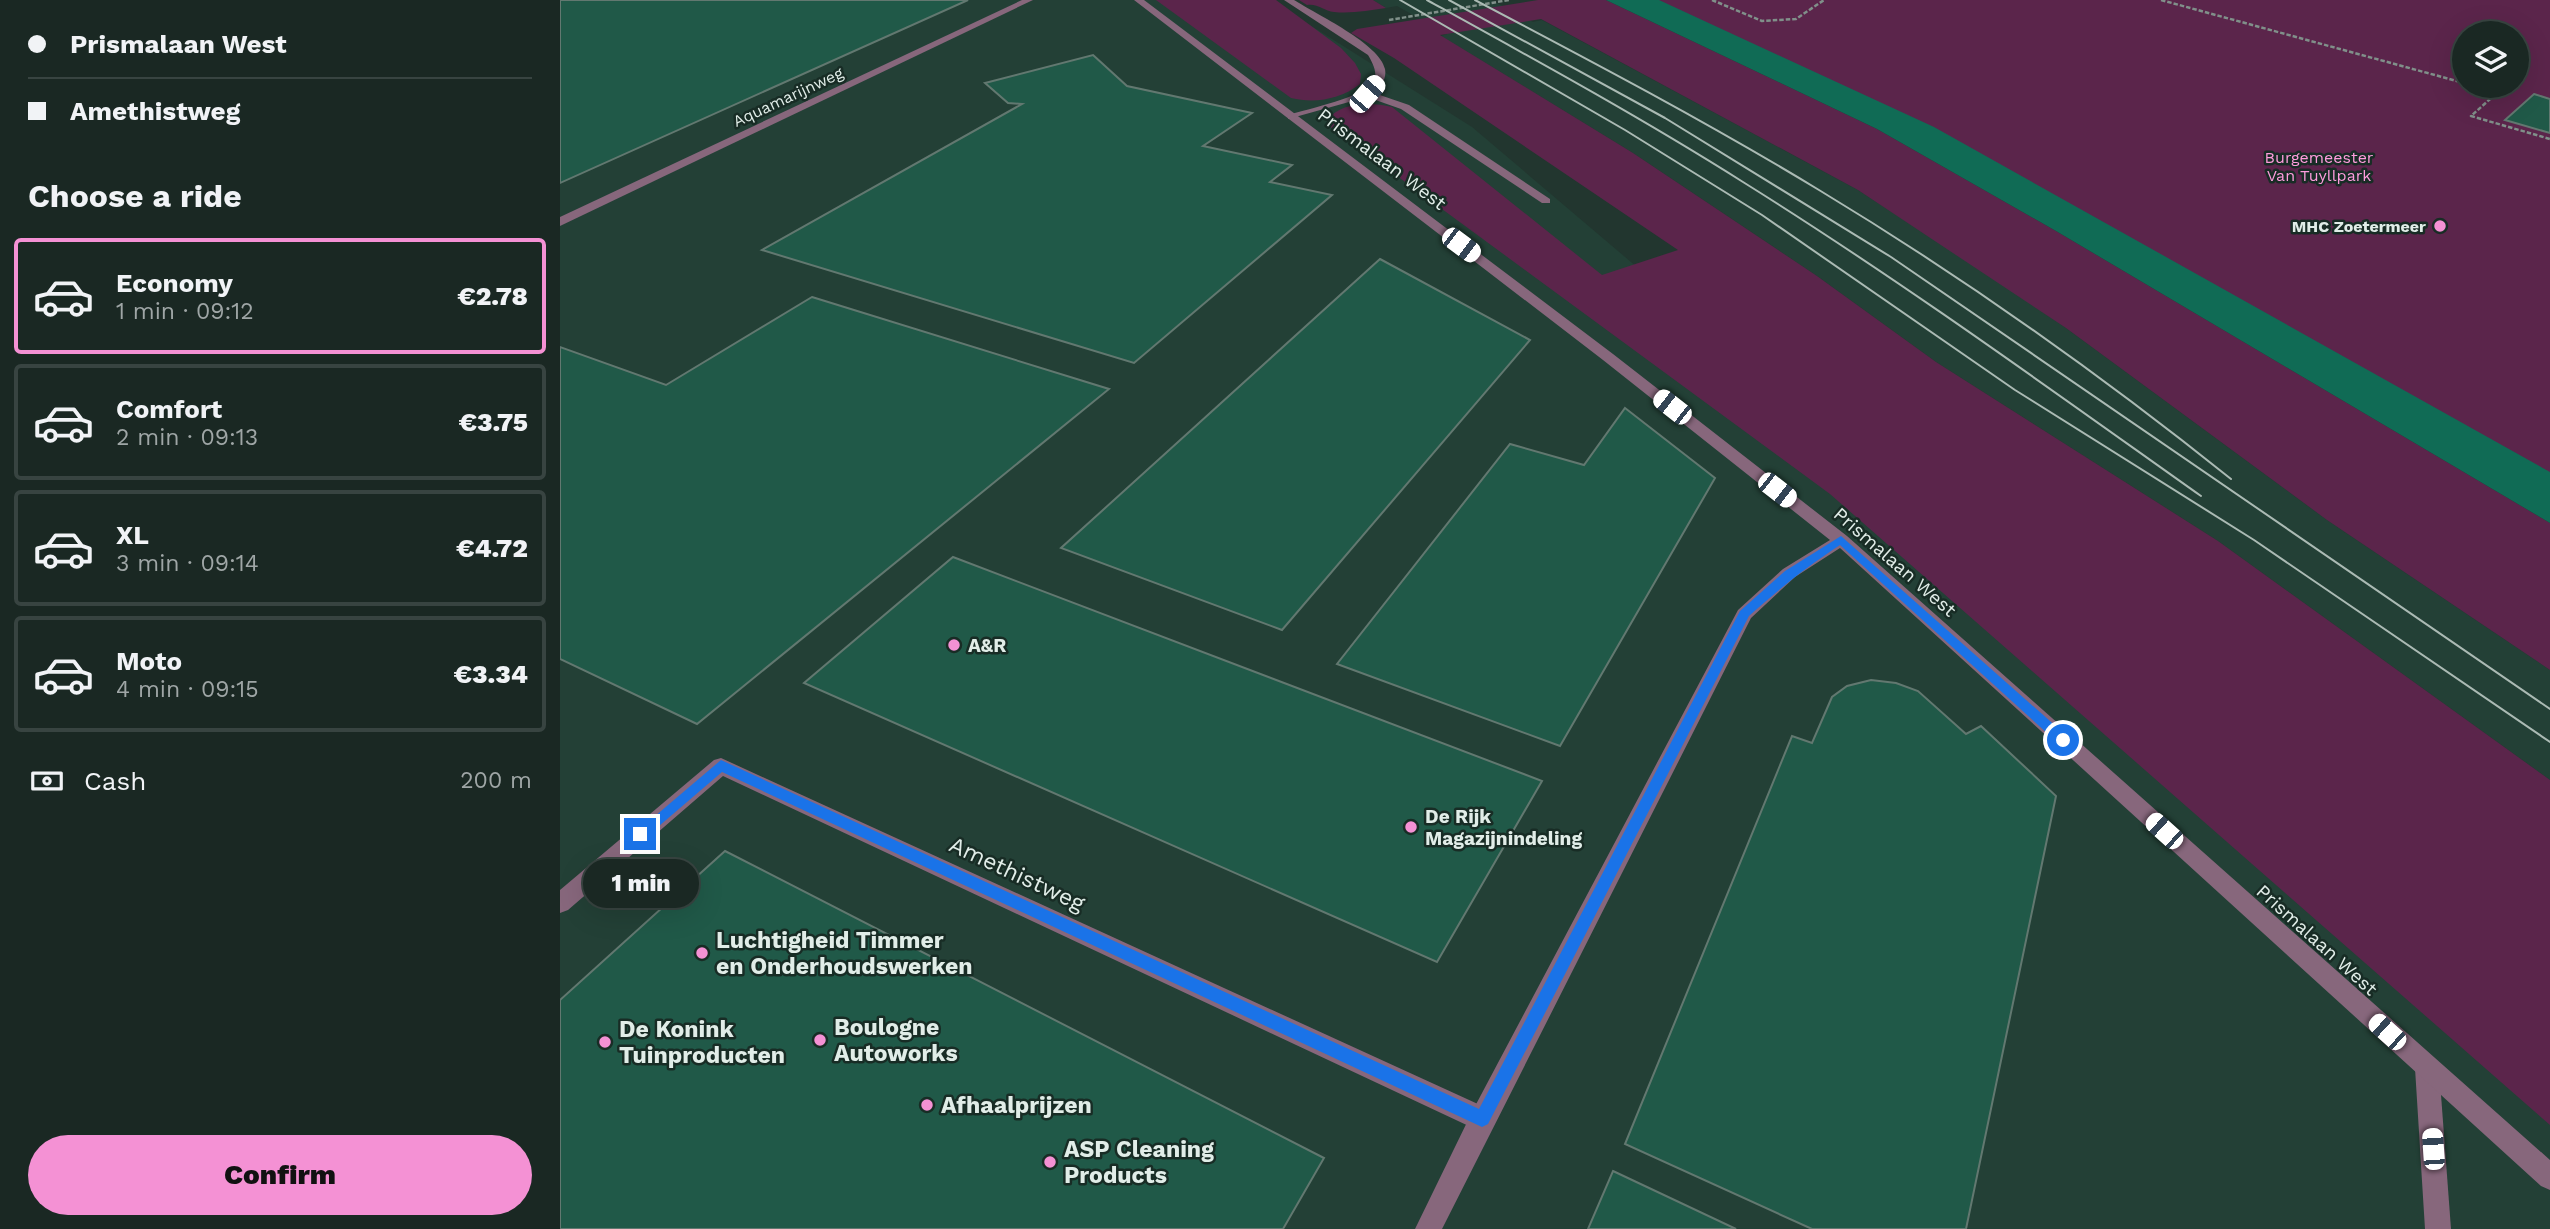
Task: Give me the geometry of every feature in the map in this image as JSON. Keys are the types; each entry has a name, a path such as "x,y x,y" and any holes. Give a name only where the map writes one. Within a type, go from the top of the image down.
{"street":[{"name":"Aquamarijnweg","path":"560,222 1029,0"},
{"name":"Prismalaan West","path":"1138,0 1608,357 1841,540 2550,1177"},
{"path":"1288,0 1373,53 1380,69 1378,80 1367,94 1292,117"},
{"path":"1367,94 1405,107 1546,201"},
{"path":"1428,1229 1482,1119 1744,614 1789,573 1841,540"},
{"name":"Amethistweg","path":"560,903 721,766 1482,1119"},
{"path":"2427,1068 2438,1229"}],"path":[{"path":"1336,29 1509,0"},
{"path":"1713,0 1762,21 1796,19 1825,0"},
{"path":"2161,0 2452,80"},
{"path":"2491,98 2471,116 2550,139"}],"shaded area":[{"path":"560,0 1270,0 1472,127 2249,787 2550,1063 2550,1229 560,1229"},
{"path":"1373,0 1491,0 1533,22 1542,20 1858,190 1980,269 2066,328 2327,520 2550,670 2550,780 2218,541 1936,362 1817,276 1633,153 1441,36 1447,34 1397,6 1386,8"},
{"path":"1606,0 1659,0 1934,127 2550,472 2550,523 2056,231 1877,129"}],"green space":[{"path":"1156,0 1276,0 1341,48 1361,74 1360,84 1327,99 1291,98"},
{"path":"1299,0 1373,0 1386,8 1334,12 1307,5"},
{"path":"1538,0 1606,0 1877,129 2056,231 2550,523 2550,670 2327,520 2066,328 1858,190 1541,19 1440,35 1633,153 1817,276 1936,362 2218,541 2550,780 2550,1125 1830,494 1329,126 1327,120 1333,114 1349,106 1375,104 1392,107 1602,275 1678,250 1394,58 1351,33 1357,29"},
{"name":"Burgemeester Van Tuyllpark","path":"1635,0 2550,0 2550,487 2455,432"}],"building":[{"path":"560,0 968,0 560,183"},
{"path":"1093,55 1127,86 1252,113 1203,146 1292,165 1270,182 1332,195 1134,363 762,250 1022,104 1008,103 985,83"},
{"path":"2534,94 2550,99 2550,133 2505,120"},
{"path":"1380,259 1530,340 1282,630 1061,548"},
{"path":"812,297 1109,389 697,724 560,659 560,347 666,385"},
{"path":"1625,408 1715,478 1560,746 1337,664 1510,444 1584,465"},
{"path":"953,557 1542,781 1437,962 804,683"},
{"path":"1871,680 1896,683 1918,691 1966,734 1981,726 2056,796 1966,1229 1812,1229 1625,1144 1792,736 1812,743 1832,697 1847,686"},
{"path":"725,851 1324,1158 1283,1229 560,1229 560,1000"},
{"path":"1613,1171 1736,1229 1588,1229"}],"tram line":[{"path":"1400,0 1625,130 1762,215 2015,390 2254,540 2550,742"},
{"path":"1427,0 1626,111 1802,219 2201,496"},
{"path":"1449,0 1665,118 1891,257 2550,709"},
{"path":"1475,0 1692,116 1873,223 2030,328 2132,402 2231,479"}],"place":[{"name":"MHC Zoetermeer","path":"2440,226"},
{"name":"A&R","path":"954,645"},
{"name":"De Rijk Magazijnindeling","path":"1411,827"},
{"name":"Luchtigheid Timmer en Onderhoudswerken","path":"702,953"},
{"name":"Boulogne Autoworks","path":"820,1040"},
{"name":"De Konink Tuinproducten","path":"605,1042"},
{"name":"Afhaalprijzen","path":"927,1105"},
{"name":"ASP Cleaning Products","path":"1050,1162"}],"route":[{"path":"640,834 721,766 1482,1119 1744,614 1789,573 1841,540 2063,740"}]}
